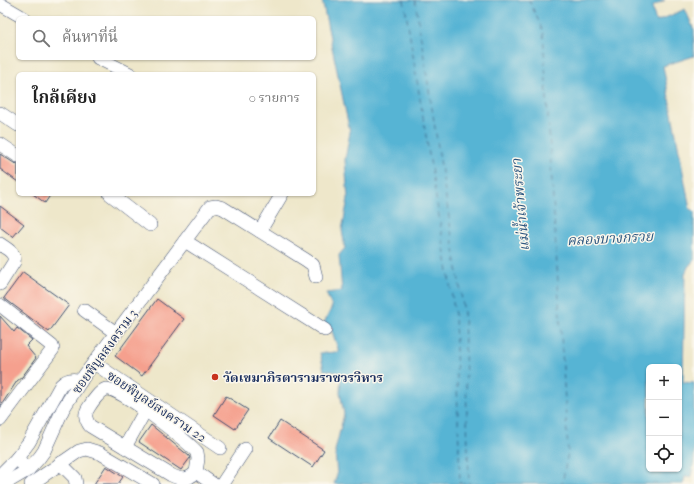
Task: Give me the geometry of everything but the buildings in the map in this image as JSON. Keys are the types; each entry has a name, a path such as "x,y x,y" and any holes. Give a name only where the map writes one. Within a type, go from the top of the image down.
{"street":[{"path":"3,0 0,4 21,16"},
{"path":"102,60 126,72"},
{"path":"0,113 16,124"},
{"path":"0,144 16,155"},
{"path":"113,196 150,225"},
{"path":"281,196 260,231 313,265 316,277"},
{"name":"ซอยพิบูลสงคราม 3","path":"4,484 28,470 38,460 44,451 63,409 81,381 210,207 216,206 223,208 260,231"},
{"path":"186,241 325,330"},
{"path":"0,244 14,254 15,258 0,284"},
{"path":"0,305 52,346 53,349 0,420"},
{"path":"84,310 116,333"},
{"name":"ซอยพิบูลย์สงคราม 22","path":"94,363 220,448"},
{"path":"0,475 17,458 28,442 64,381 76,379 81,381"},
{"path":"110,389 120,394 145,411 197,452 198,459 196,472 190,478 181,479 171,475 125,447 90,426 86,421 85,416 88,408 102,391 110,389"},
{"path":"125,447 145,411"},
{"path":"31,484 79,451 87,449 100,453 152,484"},
{"path":"222,484 245,449"},
{"path":"17,458 28,470"},
{"path":"38,460 58,465 74,478 76,484"},
{"path":"196,472 213,484"}],"water":[{"path":"322,0 665,0 652,7 656,22 685,9 694,30 694,56 663,66 690,209 694,211 694,260 688,267 685,274 683,382 694,383 694,459 691,477 685,477 683,484 334,484 337,475 335,451 344,414 340,392 341,373 324,370 320,353 339,352 332,331 324,323 332,307 326,293 342,291 339,255 345,248 342,230 348,199 345,160 350,132"}],"ferry route":[{"path":"404,0 455,315 460,484"},
{"path":"415,0 464,313 469,484"},
{"path":"529,0 543,31 568,452 562,484"}],"place":[{"name":"วัดเขมาภิรตารามราชวรวิหาร","path":"215,377"}],"water label":[{"name":"แม่น้ำเจ้าพระยา","path":"520,205"},
{"name":"คลองบางกรวย","path":"610,238"}]}
